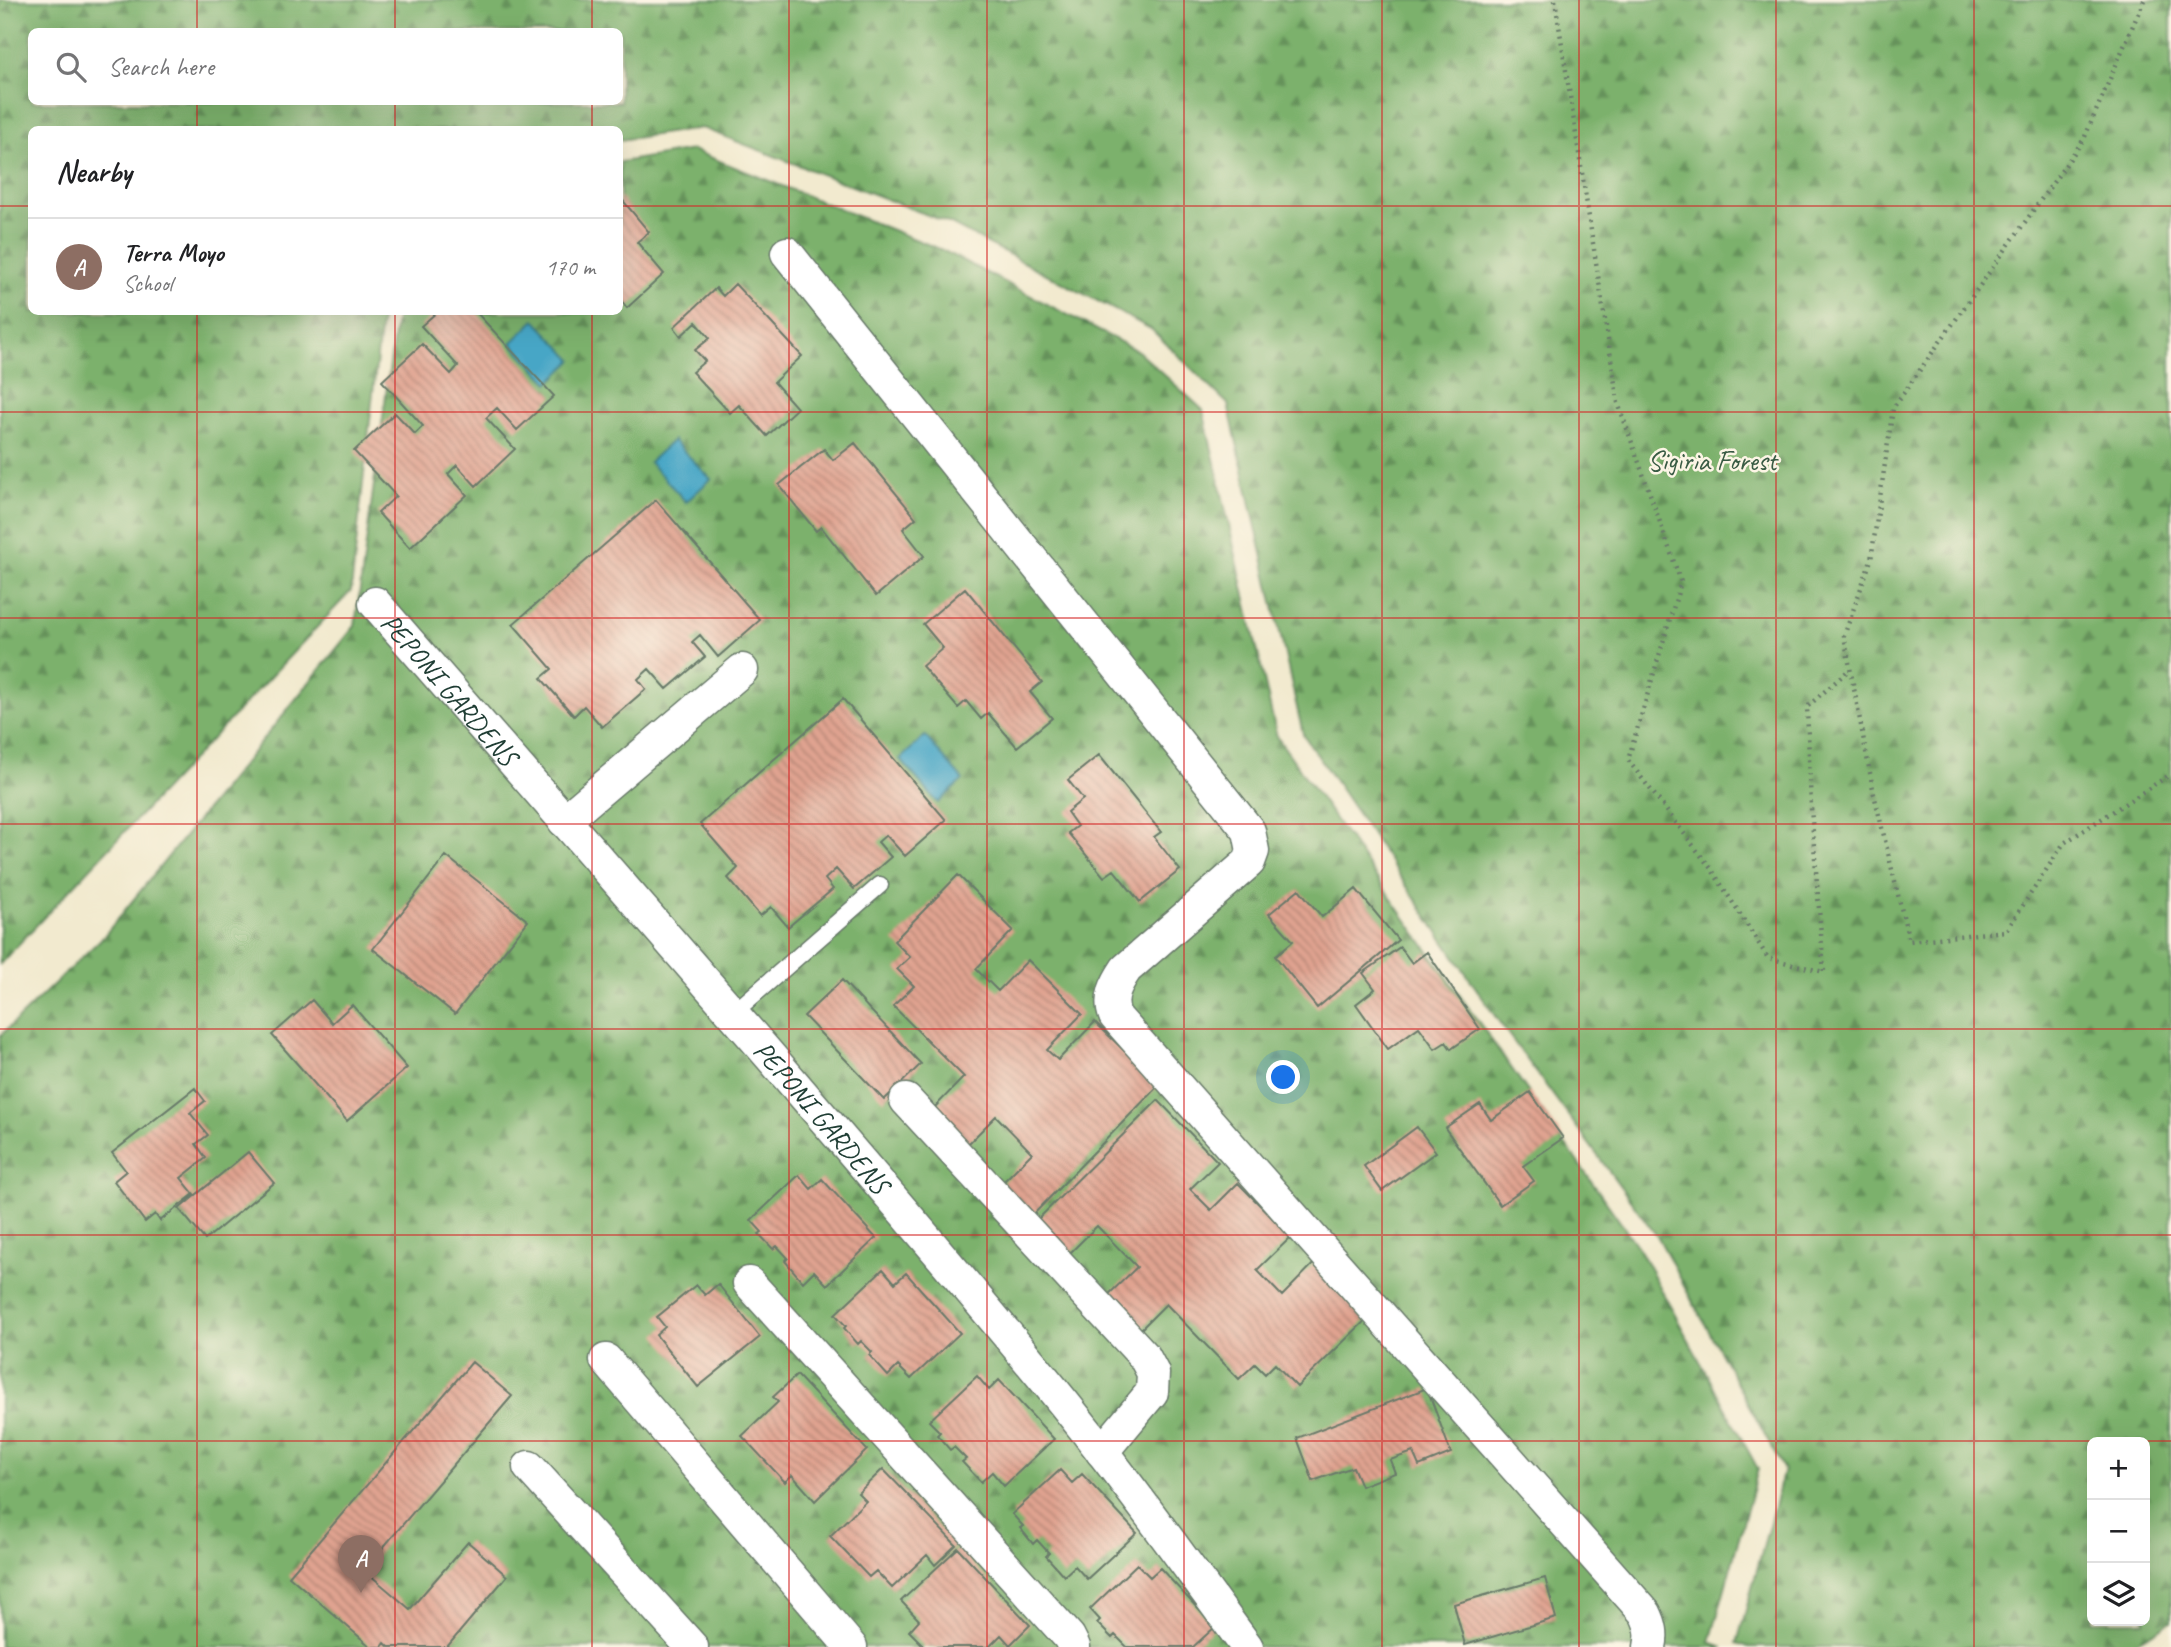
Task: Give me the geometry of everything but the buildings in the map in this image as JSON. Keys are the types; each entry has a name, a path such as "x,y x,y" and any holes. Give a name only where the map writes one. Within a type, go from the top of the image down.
{"street":[{"path":"787,253 1249,831 1253,851 1249,862 1126,969 1113,991 1115,1016 1645,1614 1653,1637 1650,1647"},
{"name":"PEPONI GARDENS","path":"375,603 1046,1381 1247,1647"},
{"path":"564,821 743,670"},
{"path":"906,1100 1144,1356 1153,1373 1152,1392 1102,1452"},
{"path":"748,1283 1069,1637 1074,1647"},
{"path":"606,1360 851,1647"},
{"path":"529,1467 692,1647"}],"lane":[{"path":"732,1014 880,885"}],"path":[{"path":"1555,0 1618,403 1681,582 1628,760 1712,870 1768,958 1824,972 1811,808 1807,707 1850,669"},
{"path":"2144,0 2084,139 1893,408 1871,559 1844,636 1874,794 1909,941 2006,931 2064,843 2171,774"}],"green space":[{"name":"Sigiria Forest","path":"0,0 2171,0 2171,1622 2126,1647 1749,1647 1737,1643 1784,1470 1659,1239 1497,1019 1303,734 1228,404 1151,329 951,224 702,128 623,140 623,126 28,126 28,315 382,315 351,591 0,964"},
{"path":"692,150 942,250 1138,351 1203,410 1277,737 1640,1250 1758,1469 1710,1642 1724,1647 0,1647 0,1036 104,936 355,626 397,315 623,315 623,162"}],"water":[{"path":"535,320 573,360 549,383 511,343"},
{"path":"673,440 711,479 686,502 649,462"},
{"path":"925,736 963,780 938,803 900,759"}],"place":[{"name":"Terra Moyo","path":"361,1593"}]}
